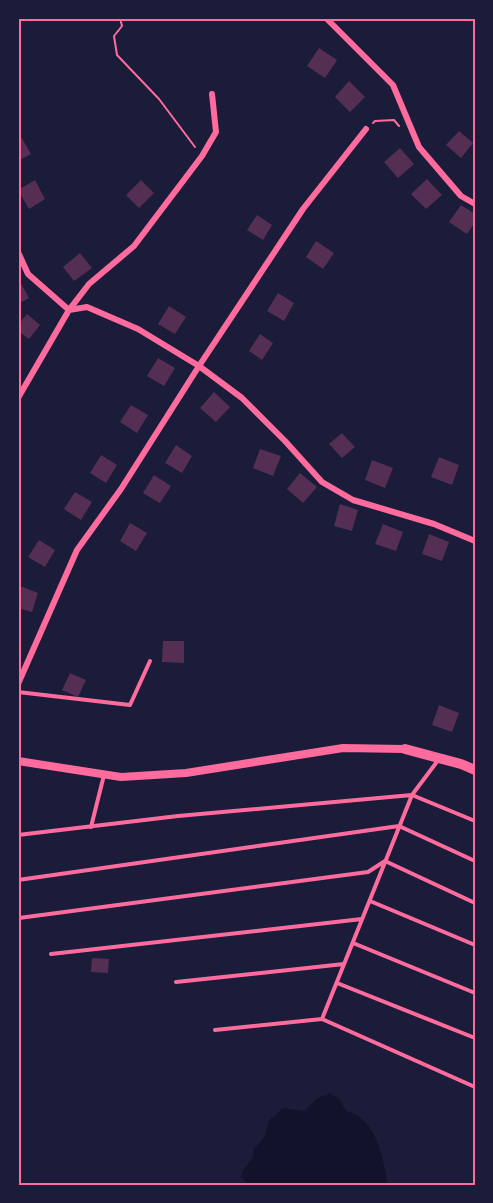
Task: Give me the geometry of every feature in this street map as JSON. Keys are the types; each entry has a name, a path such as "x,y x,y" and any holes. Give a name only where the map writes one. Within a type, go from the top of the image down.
{"main road":[{"path":"405,749 475,770"}],"street":[{"path":"326,18 393,85 419,147 461,196 475,204"},
{"path":"18,398 69,310 89,284 134,246 202,156 216,132 212,94"},
{"path":"18,684 77,550 121,489 303,209 366,129"},
{"path":"18,252 28,274 69,310 87,308 138,329 199,366 242,398 322,482 353,500 434,524 475,541"},
{"path":"18,761 121,777 186,773 343,748 405,749"}],"lane":[{"path":"18,692 130,705 150,661"},
{"path":"322,1019 412,795 440,758"},
{"path":"91,827 104,774"},
{"path":"18,836 178,816 412,795 475,821"},
{"path":"18,880 399,826 475,861"},
{"path":"385,861 475,903"},
{"path":"19,918 368,872 385,861"},
{"path":"370,901 475,945"},
{"path":"51,954 362,919"},
{"path":"352,943 475,993"},
{"path":"176,982 344,964"},
{"path":"337,983 475,1038"},
{"path":"215,1030 322,1019 475,1087"}],"path":[{"path":"120,18 122,26 114,36 117,55 159,99 202,156"},
{"path":"366,129 375,121 394,120 406,135 414,135"}],"shaded area":[{"path":"330,1093 340,1100 346,1111 356,1115 372,1131 381,1152 388,1185 249,1185 241,1177 242,1172 253,1157 254,1149 265,1136 269,1121 283,1108 305,1111 316,1099"}],"building":[{"path":"319,48 337,60 325,78 307,66"},
{"path":"349,81 365,97 350,112 335,97"},
{"path":"459,131 473,143 461,158 446,145"},
{"path":"20,135 31,154 18,161 18,136"},
{"path":"400,148 414,164 398,178 384,162"},
{"path":"427,179 442,195 426,209 411,194"},
{"path":"35,180 45,199 29,209 18,190"},
{"path":"141,180 154,193 139,208 126,195"},
{"path":"461,205 475,214 475,222 467,234 449,222"},
{"path":"257,215 272,225 263,240 247,230"},
{"path":"316,241 334,253 323,269 306,257"},
{"path":"80,253 92,268 74,281 63,267"},
{"path":"18,278 29,298 18,304"},
{"path":"278,293 294,303 284,321 267,311"},
{"path":"169,306 186,317 175,334 158,324"},
{"path":"27,314 40,325 29,339 18,331 18,325"},
{"path":"260,334 273,343 262,360 249,351"},
{"path":"158,358 175,368 164,386 147,376"},
{"path":"214,392 230,407 216,422 200,408"},
{"path":"131,405 148,415 137,433 120,422"},
{"path":"342,433 355,447 342,458 329,444"},
{"path":"176,445 192,456 182,473 165,463"},
{"path":"260,449 281,456 273,476 253,468"},
{"path":"101,455 117,465 106,483 90,473"},
{"path":"439,457 459,465 452,485 431,477"},
{"path":"372,460 393,468 385,488 365,480"},
{"path":"300,473 317,487 303,503 287,489"},
{"path":"154,475 171,486 160,503 143,493"},
{"path":"75,492 92,502 81,520 64,509"},
{"path":"340,504 358,510 352,531 334,526"},
{"path":"130,523 147,533 136,551 120,541"},
{"path":"383,524 403,532 396,551 375,544"},
{"path":"429,534 449,542 442,561 422,554"},
{"path":"39,540 55,550 45,567 28,557"},
{"path":"20,586 38,593 32,612 18,608"},
{"path":"163,641 184,641 184,663 162,662"},
{"path":"70,673 86,680 78,697 62,690"},
{"path":"439,705 459,713 452,732 432,725"},
{"path":"92,958 109,959 108,973 91,972"}]}
